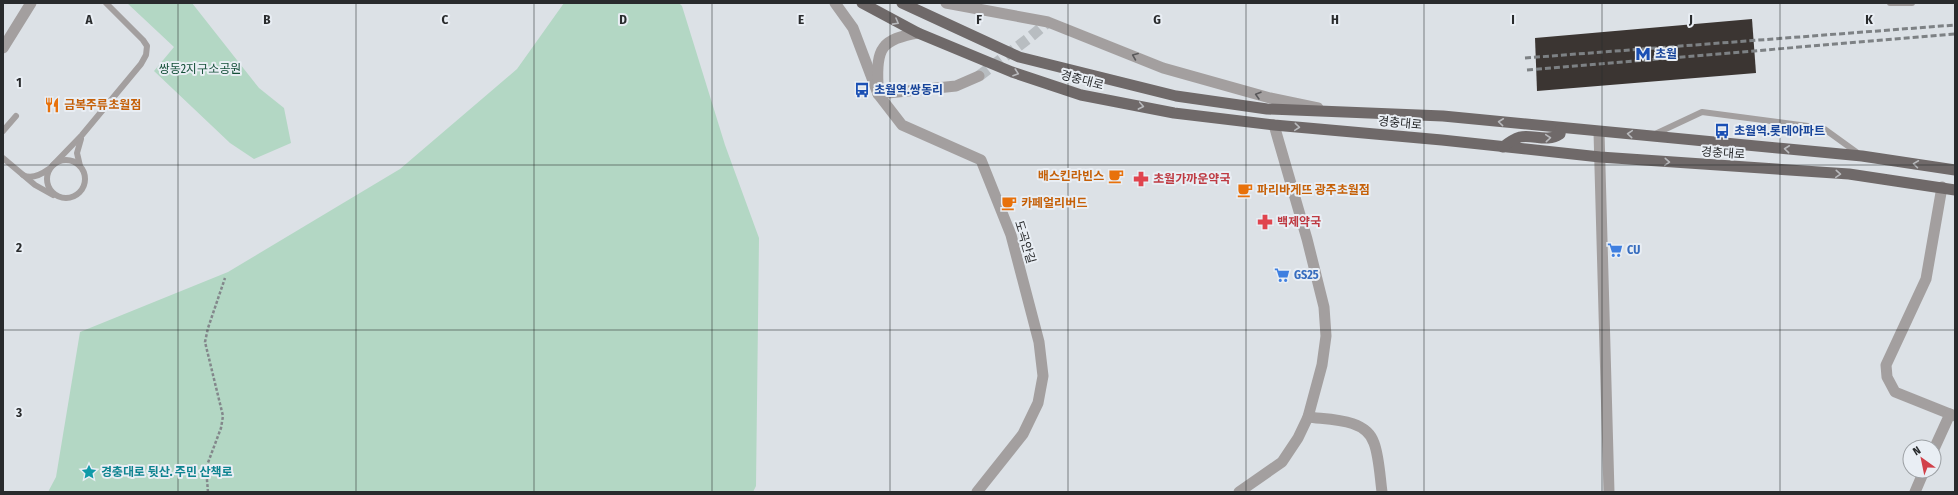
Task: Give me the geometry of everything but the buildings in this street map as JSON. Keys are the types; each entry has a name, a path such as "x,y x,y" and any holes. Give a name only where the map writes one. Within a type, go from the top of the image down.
{"main road":[{"name":"경충대로","path":"862,3 918,33 1012,72 1082,95 1174,113 1274,125 1600,157 1849,174 1955,190"},
{"name":"경충대로","path":"902,3 1019,57 1176,96 1268,109 1443,116 1862,156 1955,170"},
{"path":"1503,147 1521,137 1545,139 1555,137 1560,134 1561,128"}],"street":[{"path":"3,48 31,3"},
{"name":"도곡안길","path":"835,3 853,28 878,94 902,124 981,160 1011,235 1037,335 1043,376 1038,403 1023,434 977,492"},
{"path":"946,3 970,5 1048,22 1163,68 1270,98 1338,111"},
{"path":"918,33 897,36 882,48 877,63 878,94 956,86 979,76"},
{"path":"1239,492 1282,462 1298,438 1308,417 1322,365 1326,336 1324,308 1307,238 1274,125"},
{"path":"1599,132 1609,492"},
{"path":"1940,439 1953,415 1896,392 1888,377 1886,365 1926,279 1942,187"},
{"path":"1308,417 1354,423 1366,431 1374,442 1382,492"},
{"path":"1915,492 1921,479"}],"lane":[{"path":"57,196 48,186 47,175 51,167 82,135 128,82 146,55 147,46 144,40 106,3"},
{"path":"1890,3 1912,3"},
{"path":"1651,136 1702,112 1823,128 1862,156"},
{"path":"3,131 16,116"},
{"path":"3,158 35,186 57,196 69,198 81,191 85,179 77,154 82,135"},
{"path":"20,174 27,177 35,176 58,162 70,160 81,167"}],"path":[{"path":"208,492 206,468 221,428 223,416 205,342 208,328 225,278"}],"green space":[{"name":"쌍동2지구소공원","path":"127,3 192,3 259,88 284,108 291,143 254,159 230,143 154,71 174,47"},
{"path":"564,3 679,3 682,6 725,145 759,238 756,486 753,492 48,492 56,477 80,332 228,272 400,169 517,69"}],"tunnel":[{"path":"979,76 1048,22"}],"railway":[{"path":"1525,58 1955,25"},
{"path":"1527,70 1955,34"}],"place":[{"name":"초월","path":"1643,54"},
{"name":"초월역.쌍동리","path":"862,90"},
{"name":"금복주류초월점","path":"52,105"},
{"name":"초월역.롯데아파트","path":"1722,131"},
{"name":"배스킨라빈스","path":"1116,176"},
{"name":"초월가까운약국","path":"1141,179"},
{"name":"파리바게뜨 광주초월점","path":"1245,190"},
{"name":"카페얼리버드","path":"1009,203"},
{"name":"백제약국","path":"1265,222"},
{"name":"CU","path":"1615,250"},
{"name":"GS25","path":"1282,275"},
{"name":"경충대로 뒷산. 주민 산책로","path":"89,472"}]}
